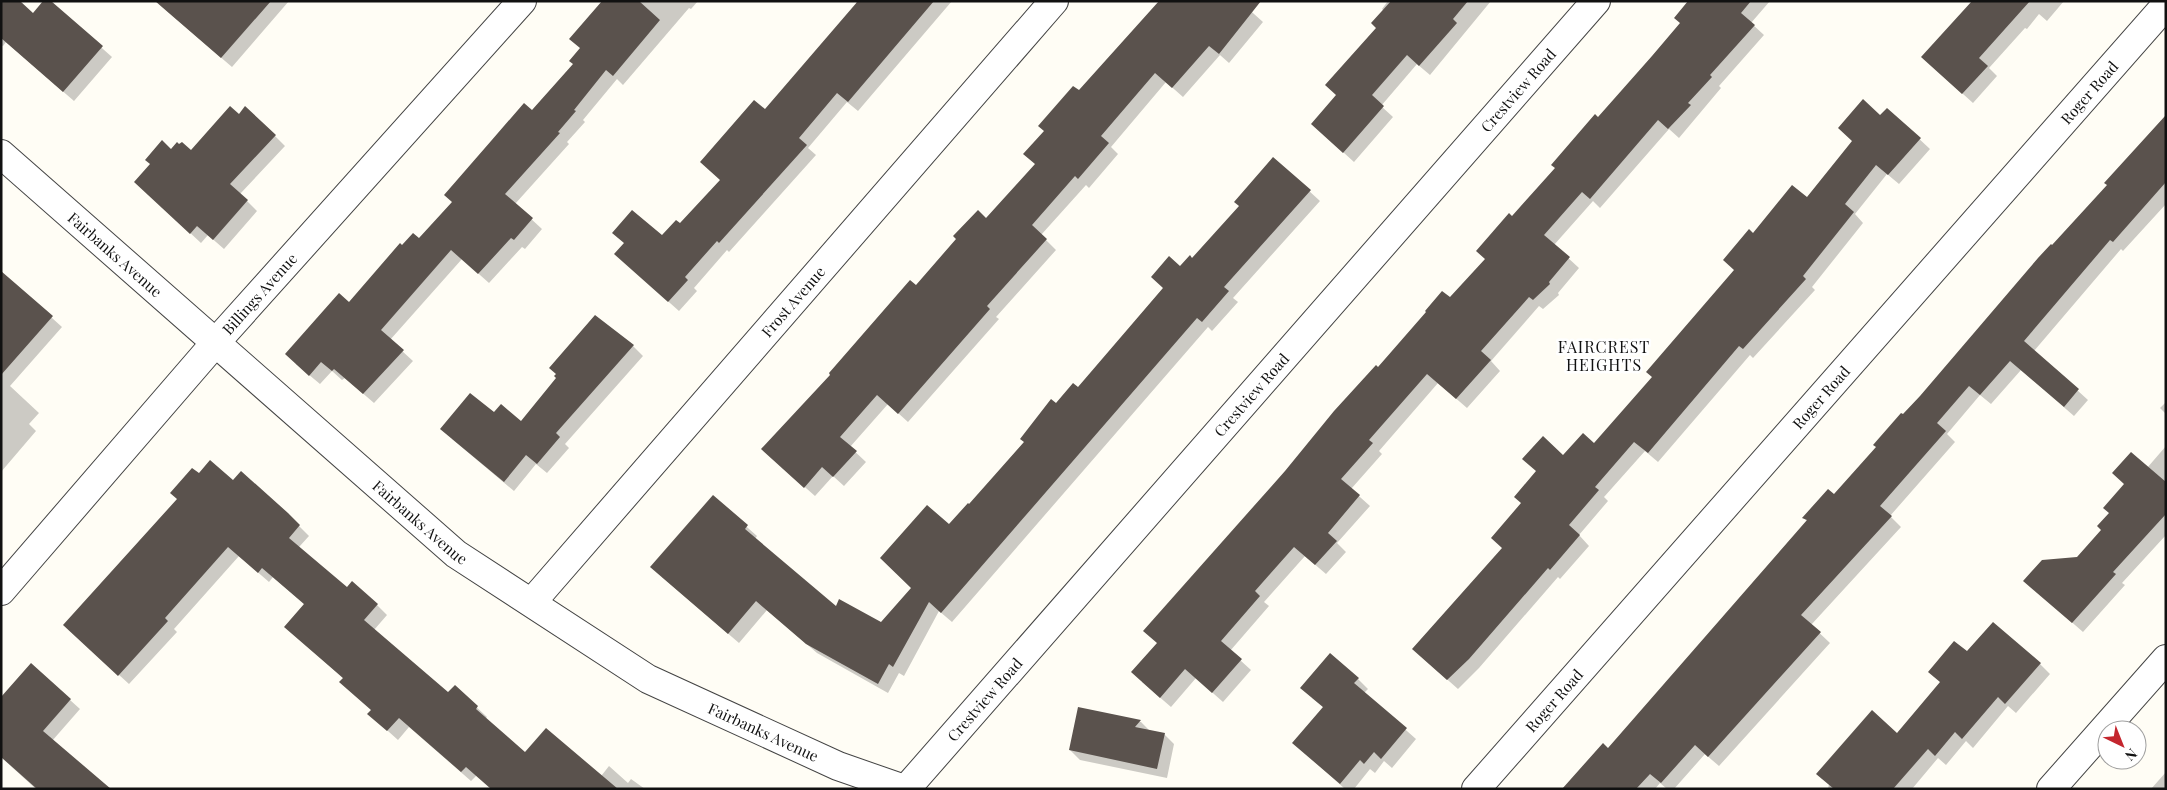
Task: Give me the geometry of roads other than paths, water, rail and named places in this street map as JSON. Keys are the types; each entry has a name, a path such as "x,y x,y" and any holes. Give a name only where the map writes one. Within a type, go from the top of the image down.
{"street":[{"name":"Billings Avenue","path":"1,591 216,342 522,1"},
{"name":"Frost Avenue","path":"532,602 1054,1"},
{"name":"Crestview Road","path":"905,789 1596,1"},
{"name":"Roger Road","path":"1476,789 2166,5"},
{"name":"Fairbanks Avenue","path":"1,154 456,554 648,679 838,766 905,789"},
{"path":"2052,789 2166,659"}],"district":[{"name":"FAIRCREST HEIGHTS","path":"1604,355"}]}
